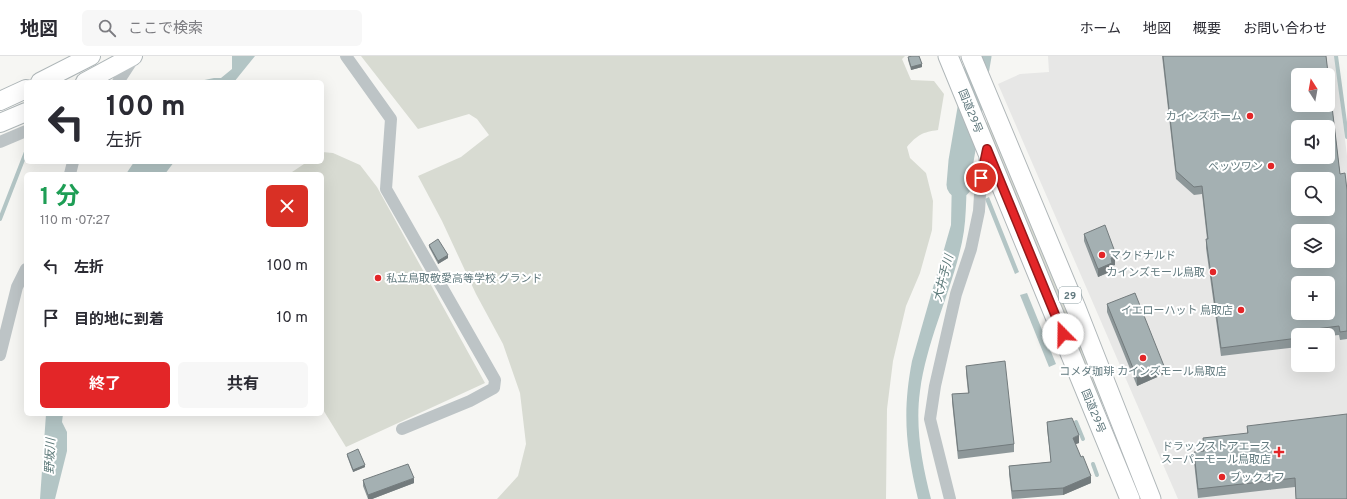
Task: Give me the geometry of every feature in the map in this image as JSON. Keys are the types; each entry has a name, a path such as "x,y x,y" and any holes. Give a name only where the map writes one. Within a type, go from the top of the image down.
{"highway":[{"name":"国道29号","path":"948,56 1130,499"},
{"name":"国道29号","path":"971,56 1084,328 1151,499"}],"main road":[{"path":"44,80 91,56"},
{"path":"89,80 134,56"},
{"path":"0,101 24,89"},
{"path":"0,123 24,113"}],"street":[{"path":"119,80 134,56"},
{"path":"346,56 391,119 386,190 496,380 494,388 470,401 402,429"},
{"path":"0,142 24,132"},
{"path":"950,499 930,419 935,386 956,294 971,249 979,211 984,142"},
{"path":"0,355 17,287 24,273"}],"shaded area":[{"path":"361,56 905,56 902,59 911,80 934,81 944,94 938,130 921,135 907,147 910,158 926,173 933,201 932,230 920,273 906,306 893,361 887,409 886,499 497,499 518,476 526,444 520,393 503,344 476,294 442,221 418,176 461,157 489,135 477,119 469,114 418,129"},
{"name":"カインズモール鳥取","path":"1048,56 1335,56 1347,156 1347,499 1178,499 998,84 1020,74 1049,72"},
{"path":"989,121 1103,399 1102,404 986,123"},
{"name":"私立鳥取敬愛高等学校 グランド","path":"324,152 333,153 360,165 377,187 485,383 346,447 324,411 324,172 292,172 304,164 324,164"}],"water":[{"path":"232,56 255,56 236,80 204,80 221,78 232,69"},
{"path":"956,146 969,155 964,231 952,279 933,334 923,372 918,418 920,445 931,499 918,499 908,447 906,414 907,397 912,361 951,225 952,176"},
{"path":"133,164 172,164 166,172 127,172"},
{"path":"989,197 1019,272 1015,274 985,199"},
{"path":"1027,293 1056,364 1049,367 1020,295"},
{"name":"野坂川","path":"46,416 63,416 62,422 67,432 67,451 55,499 40,499"}],"building":[{"path":"919,56 922,64 911,67 908,57"},
{"path":"1163,56 1326,56 1327,68 1291,68 1291,112 1333,112 1334,120 1291,120 1291,164 1335,164 1335,132 1340,174 1345,173 1347,190 1347,331 1340,332 1339,326 1324,328 1291,328 1291,339 1221,348 1206,239 1208,239 1202,186 1194,187 1176,171"},
{"name":"マクドナルド","path":"1105,225 1115,252 1113,253 1115,257 1111,258 1112,263 1098,269 1084,234"},
{"path":"438,239 448,255 438,261 429,245"},
{"path":"1135,293 1164,366 1137,378 1107,304"},
{"path":"1005,361 1014,444 958,451 952,394 969,393 966,366"},
{"path":"1347,414 1347,499 1296,499 1295,478 1198,489 1194,452 1204,451 1203,438 1248,433 1247,426"},
{"path":"1072,418 1079,435 1073,438 1081,457 1083,456 1091,476 1063,488 1012,491 1009,466 1051,462 1047,422"},
{"path":"358,449 365,465 353,470 347,454"},
{"path":"408,464 414,478 368,495 363,480"}],"waterway":[{"name":"大井手川","path":"959,185 961,161 979,56"},
{"path":"1336,56 1347,137"},
{"path":"0,219 24,157"},
{"path":"1076,422 1083,439"},
{"path":"1093,464 1097,475"}],"place":[{"name":"カインズホーム","path":"1250,116"},
{"name":"ペッツワン","path":"1271,166"},
{"name":"マクドナルド","path":"1102,255"},
{"name":"カインズモール鳥取","path":"1213,272"},
{"name":"私立鳥取敬愛高等学校 グランド","path":"378,278"},
{"name":"イエローハット 鳥取店","path":"1241,310"},
{"name":"コメダ珈琲 カインズモール鳥取店","path":"1143,358"},
{"name":"ドラックストアエース スーパーモール鳥取店","path":"1279,452"},
{"name":"ブックオフ","path":"1222,477"}],"route":[{"path":"981,178 987,149 1063,334"}]}
